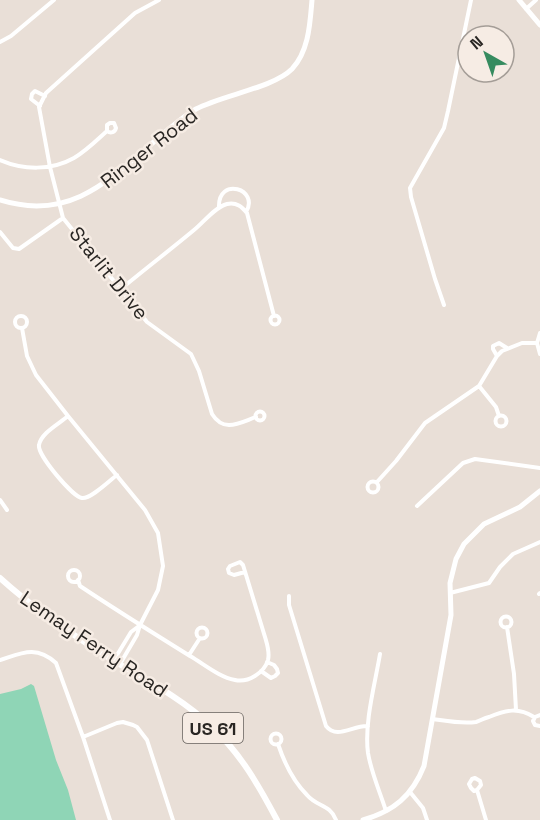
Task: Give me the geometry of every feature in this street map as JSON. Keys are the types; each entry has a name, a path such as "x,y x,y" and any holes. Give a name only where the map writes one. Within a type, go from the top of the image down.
{"main road":[{"name":"Lemay Ferry Road","path":"0,578 50,619 184,704 212,727 246,765 278,820"}],"street":[{"path":"0,42 12,36 54,0"},
{"path":"45,96 35,92 31,99 40,106 52,87 135,13 159,0"},
{"name":"Ringer Road","path":"0,200 27,206 59,204 82,196 95,190 193,111 280,78 290,71 301,56 307,39 312,0"},
{"path":"444,305 410,188 444,128 471,0"},
{"path":"519,0 540,25"},
{"path":"526,9 536,0"},
{"name":"Starlit Drive","path":"40,106 50,167 63,218 147,322 191,354 199,371 212,414 219,423 226,426 233,425 256,417"},
{"path":"0,160 32,168 50,167 74,158 107,131"},
{"path":"219,207 219,201 224,192 228,189 239,189 249,201 250,206 246,212"},
{"path":"121,289 219,207 237,204 246,212 274,316"},
{"path":"0,232 16,250 63,218"},
{"path":"22,328 24,347 36,375 145,510 158,533 163,566 158,590 137,635 117,662"},
{"path":"540,333 537,343 540,354"},
{"path":"496,356 493,349 495,344 499,343 507,348"},
{"path":"377,482 425,423 479,386 496,356 507,348 522,343 537,343"},
{"path":"479,386 496,407 499,416"},
{"path":"68,417 43,436 39,451 75,496 82,498 91,496 117,475"},
{"path":"417,506 463,464 475,459 540,468"},
{"path":"363,820 386,811 400,802 410,792 424,766 451,615 451,576 460,550 470,536 484,524 520,507 540,491"},
{"path":"0,500 7,510"},
{"path":"450,593 489,583 513,554 540,542"},
{"path":"78,580 80,586 218,673 235,680 246,680 261,671 267,662 268,649 243,565 240,562 228,569 229,573 234,575 245,572"},
{"path":"289,596 289,605 329,730 336,733 368,726"},
{"path":"507,627 512,655 516,710"},
{"path":"189,655 200,638"},
{"path":"0,660 29,651 50,657 56,663 110,820"},
{"path":"380,654 367,745 369,760 386,811"},
{"path":"261,671 271,678 278,674 274,665 267,662"},
{"path":"433,719 453,723 478,722 496,714 516,710 534,717 540,715"},
{"path":"534,717 534,724 540,726"},
{"path":"83,737 117,723 123,722 137,728 147,740 173,820"},
{"path":"278,744 286,764 306,794 331,811 336,820"},
{"path":"477,790 486,820"},
{"path":"410,792 423,808 427,820"}],"green space":[{"path":"31,684 34,686 76,820 0,820 0,694"}]}
